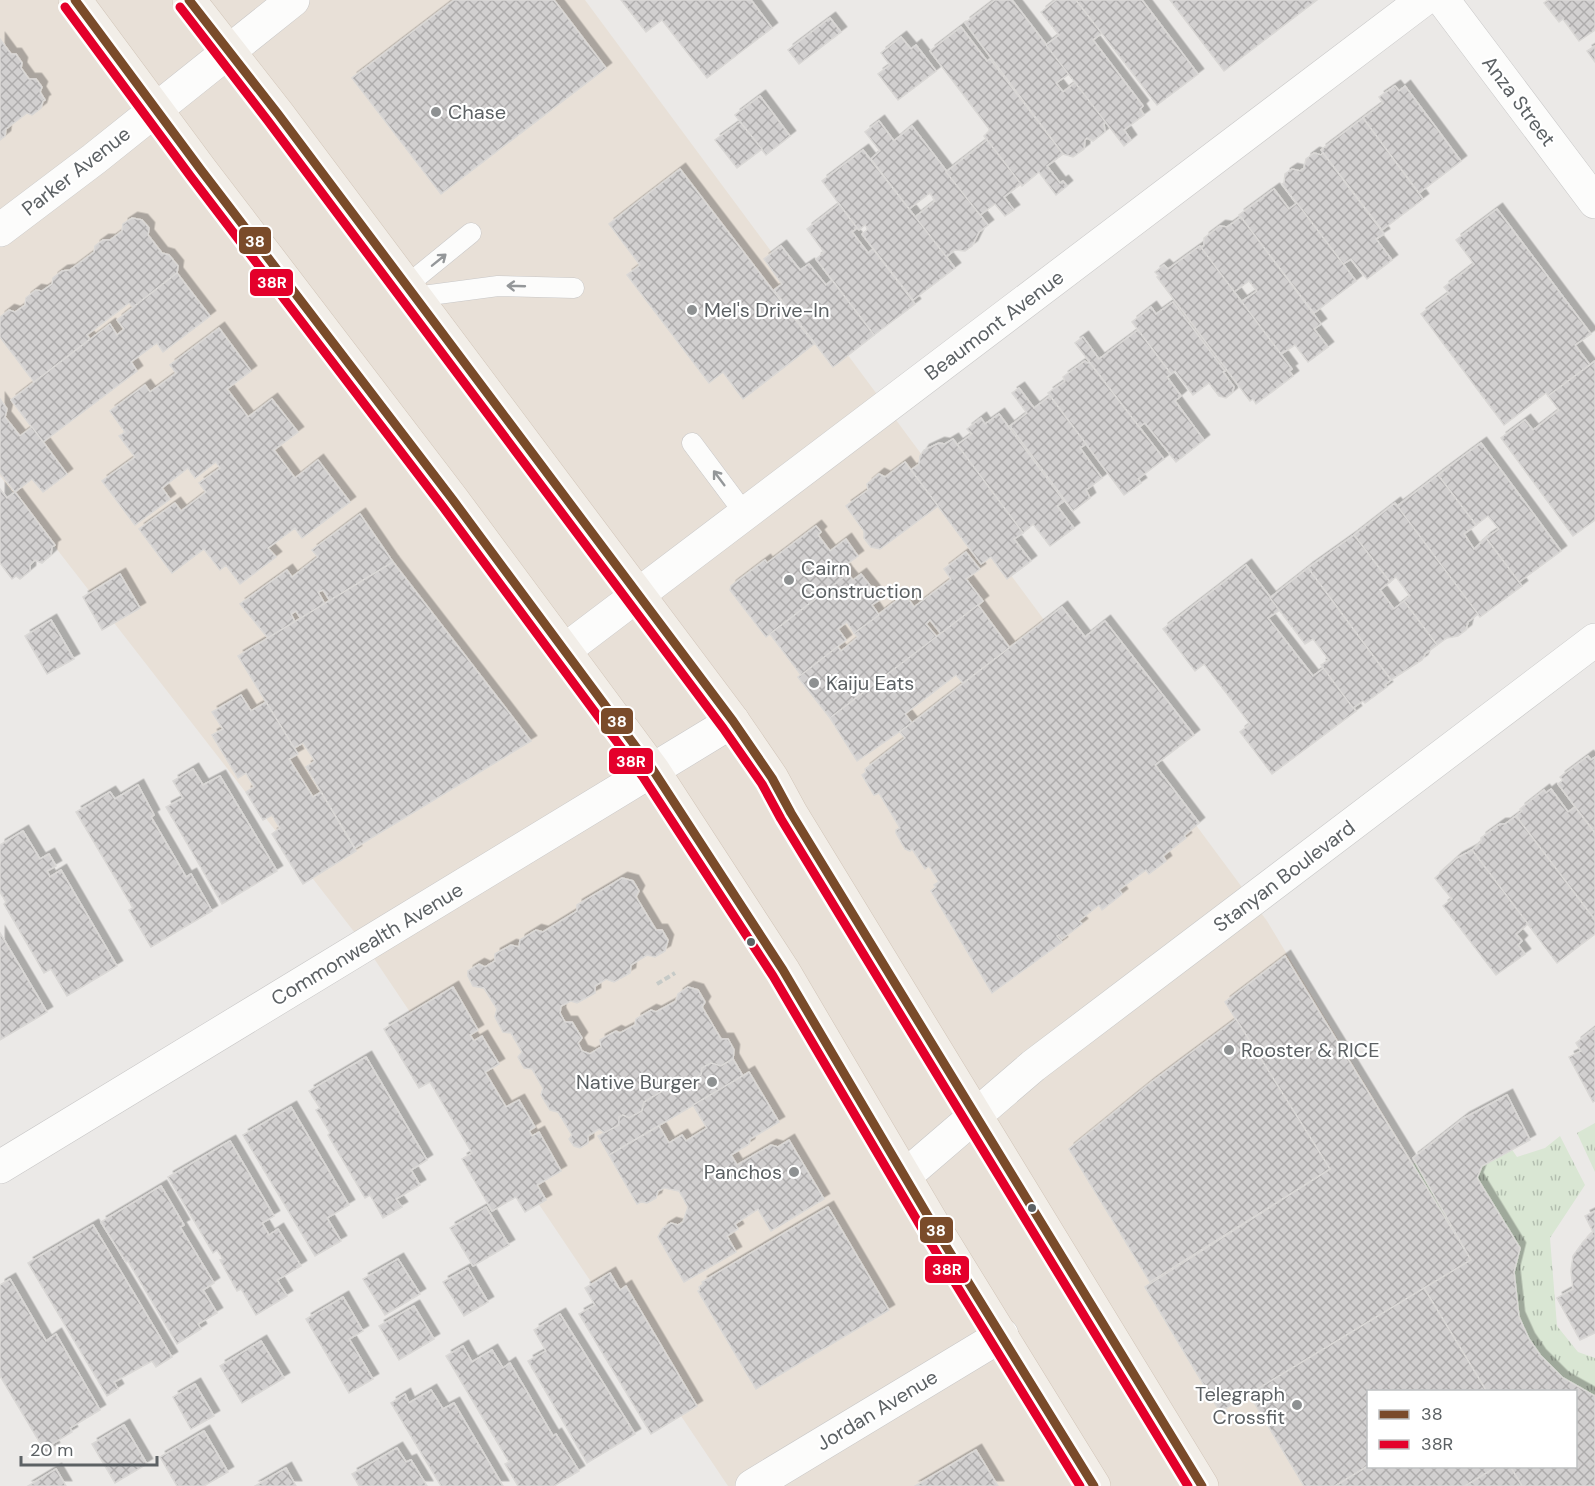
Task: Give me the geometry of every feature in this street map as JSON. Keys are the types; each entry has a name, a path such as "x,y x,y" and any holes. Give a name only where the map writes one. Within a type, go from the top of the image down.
{"main road":[{"path":"75,0 653,770 783,970 905,1176 1094,1486"},
{"path":"189,0 278,114 734,721 772,778 791,813 1202,1486"}],"street":[{"name":"Parker Avenue","path":"0,230 293,0"},
{"name":"Beaumont Avenue","path":"565,650 1423,0"},
{"name":"Anza Street","path":"1443,0 1595,202"},
{"name":"Stanyan Boulevard","path":"905,1176 1042,1059 1595,640"},
{"name":"Commonwealth Avenue","path":"0,1167 734,721"},
{"name":"Jordan Avenue","path":"752,1486 1002,1335"}],"lane":[{"path":"411,292 471,234"},
{"path":"411,292 498,286 574,288"},
{"path":"692,443 745,513"}],"path":[{"path":"657,984 675,973"}],"shaded area":[{"path":"0,0 585,0 1267,921 1471,1260 1370,1390 1367,1390 1367,1468 1386,1468 1545,1486 728,1486 369,951 0,476"}],"green space":[{"path":"1595,1123 1595,1172 1577,1133"},
{"path":"1496,1126 1517,1157 1545,1148 1560,1136 1585,1185 1550,1238 1557,1326 1578,1352 1595,1358 1595,1486 1577,1467 1577,1390 1505,1390 1389,1175"}],"building":[{"path":"454,0 554,0 606,68 441,194 352,78"},
{"path":"621,0 751,0 772,28 707,78 662,20 646,32"},
{"path":"995,0 1012,0 1069,74 1056,83 1063,92 1076,82 1106,122 1105,132 1093,141 1087,138 1084,149 1073,157 1063,154 965,23"},
{"path":"1056,0 1076,0 1102,33 1093,40 1143,106 1140,109 1144,115 1124,130 1131,140 1124,146 1046,45 1059,35 1041,12"},
{"path":"1076,0 1142,0 1198,74 1157,105"},
{"path":"1170,0 1317,0 1224,71"},
{"path":"1548,0 1595,0 1595,30 1579,41 1563,19 1559,22 1544,3"},
{"path":"830,18 841,32 799,64 788,50"},
{"path":"961,27 987,61 990,59 1063,154 1047,166 1060,183 1063,181 1067,186 1056,195 1039,172 1022,186 984,136 990,130 930,51"},
{"path":"901,37 911,49 916,45 936,71 898,100 878,74 890,65 881,53"},
{"path":"0,39 11,54 16,54 22,63 21,68 29,79 36,79 42,87 40,92 45,100 41,108 32,115 27,113 6,129 5,136 0,140"},
{"path":"1595,46 1595,62 1587,51"},
{"path":"1395,86 1399,91 1405,86 1461,161 1419,193 1363,118 1383,103 1379,97"},
{"path":"760,96 790,136 766,155 735,115"},
{"path":"1363,118 1423,199 1382,230 1321,150"},
{"path":"879,121 894,141 912,126 988,225 979,232 972,246 965,251 955,250 946,257 915,217 935,201 930,193 909,209 871,159 880,151 865,132"},
{"path":"740,122 762,149 737,168 715,140"},
{"path":"987,140 1021,184 1004,197 1014,210 1005,216 995,204 980,215 946,172"},
{"path":"863,150 955,268 913,300 862,234 868,229 865,225 859,230 857,228 822,181"},
{"path":"1314,153 1321,155 1323,153 1384,234 1376,239 1392,260 1367,279 1351,259 1343,264 1282,184 1285,174 1292,169 1300,171 1304,168 1306,159"},
{"path":"680,169 814,344 743,399 723,372 709,383 627,275 640,265 609,224"},
{"path":"1274,189 1289,209 1297,203 1356,281 1314,313 1239,215"},
{"path":"839,204 857,228 852,232 868,253 873,249 915,304 874,335 816,259 824,252 807,229"},
{"path":"1497,209 1591,334 1575,345 1590,365 1548,396 1546,393 1504,425 1421,314 1449,293 1444,287 1474,264 1456,240"},
{"path":"1241,217 1321,324 1314,329 1328,347 1308,362 1295,345 1281,354 1241,302 1257,291 1249,281 1234,292 1200,248 1204,245 1204,238 1220,226 1227,227"},
{"path":"132,218 142,220 149,228 148,235 162,253 169,255 178,266 177,273 133,307 129,303 87,335 90,339 34,382 0,337 0,317 9,310 15,312 25,305 26,298 36,290 42,291 52,284 53,278 62,271 70,270 94,252 95,246 103,240 110,240 122,231 123,224"},
{"path":"781,246 800,270 809,264 826,285 832,280 874,335 833,367 774,290 782,284 764,259"},
{"path":"1200,246 1292,369 1289,371 1293,376 1256,404 1253,399 1250,401 1155,272 1164,265 1168,269"},
{"path":"177,273 210,316 163,352 157,343 131,362 137,371 43,442 11,400 110,324 117,335 124,329 117,320"},
{"path":"1173,302 1225,371 1223,372 1234,387 1232,393 1226,398 1219,396 1209,383 1193,395 1175,371 1171,374 1132,322 1151,307 1156,314"},
{"path":"219,328 251,371 227,389 248,417 272,399 298,432 274,450 295,478 318,460 350,502 302,538 295,528 268,548 276,557 240,584 226,565 220,570 204,549 172,573 139,529 175,503 181,511 206,492 199,483 220,468 216,462 195,478 188,468 162,488 170,499 135,525 102,481 135,457 119,436 125,432 110,411 145,385 150,392 176,373 170,365"},
{"path":"1138,330 1171,374 1167,377 1181,396 1175,401 1204,440 1176,462 1145,423 1139,427 1075,343 1083,337 1099,359"},
{"path":"1085,361 1089,362 1164,459 1138,479 1141,483 1124,495 1048,393 1065,381 1063,377"},
{"path":"1595,361 1595,520 1573,536 1501,438 1525,420 1533,430 1559,410 1548,396"},
{"path":"1019,388 1034,408 1050,396 1086,444 1080,448 1102,478 1086,490 1090,498 1073,511 1010,426 1027,413 1012,393"},
{"path":"0,399 7,409 5,417 20,436 32,427 67,474 43,492 32,479 15,492 0,473"},
{"path":"999,414 1064,501 1057,506 1074,528 1050,546 1033,524 1023,533 957,445 972,434 967,429 981,418 985,424"},
{"path":"953,439 1023,533 1014,539 1031,561 1007,579 991,557 981,564 911,470 919,464 924,450 939,443 945,444"},
{"path":"1481,443 1561,551 1519,582 1486,538 1499,529 1488,516 1476,525 1438,475"},
{"path":"905,462 938,506 880,549 871,547 864,538 864,531 846,506 868,490 867,484 879,474 885,477"},
{"path":"1438,475 1476,525 1464,534 1474,549 1486,538 1522,586 1480,617 1396,507"},
{"path":"0,489 7,498 15,492 55,545 52,547 51,555 42,563 35,560 30,565 30,571 20,579 16,576 12,579 0,563"},
{"path":"1395,503 1478,614 1468,622 1466,630 1437,645 1404,601 1410,596 1396,577 1390,582 1354,535"},
{"path":"360,514 393,562 330,601 323,590 318,592 325,604 301,619 296,611 291,614 295,622 268,638 240,604 287,570 292,577 318,557 312,550"},
{"name":"Cairn Construction","path":"816,526 821,532 818,535 830,551 846,539 858,556 843,567 848,574 766,637 730,590 731,586 765,560 767,563"},
{"path":"1354,535 1390,582 1380,590 1394,609 1404,601 1437,645 1425,654 1422,660 1391,680 1308,568"},
{"path":"966,552 980,569 966,579 983,601 941,634 930,620 926,624 937,637 830,718 798,677 837,646 841,651 858,637 854,633 905,594 914,607 951,579 944,569"},
{"path":"393,562 531,741 355,848 306,767 315,761 303,743 294,748 238,656"},
{"path":"1246,565 1280,610 1268,618 1313,676 1324,668 1356,711 1272,774 1240,732 1250,724 1204,664 1195,671 1163,629"},
{"path":"1308,568 1391,680 1385,685 1387,687 1365,703 1363,701 1353,708 1321,665 1329,660 1313,639 1305,644 1270,598"},
{"path":"120,574 140,608 102,630 83,597"},
{"path":"848,574 853,580 861,574 881,599 872,605 879,615 854,633 847,622 838,629 846,640 801,675 770,634"},
{"path":"978,605 1010,648 963,683 956,675 905,714 912,723 857,761 830,718"},
{"path":"1062,607 1085,637 1105,621 1194,735 1155,765 1199,823 1184,836 1186,838 1163,856 1166,861 1149,874 1146,870 1119,890 1122,894 1102,910 1099,905 1079,921 1082,924 1062,939 1059,935 1057,936 1062,942 992,993 931,891 939,882 929,866 925,869 912,849 910,851 905,849 896,833 896,830 900,828 879,793 874,795 862,775 866,772 865,769 905,738 900,732"},
{"path":"51,620 74,659 47,674 25,636"},
{"path":"241,695 251,711 266,702 298,754 289,759 313,797 321,792 356,851 303,884 272,834 280,828 272,815 263,820 246,792 254,787 246,773 238,778 212,735 223,729 212,712"},
{"path":"1588,756 1591,760 1595,757 1595,833 1558,784 1563,780 1560,777"},
{"path":"193,769 203,785 220,776 277,871 222,904 166,807 183,798 173,781"},
{"path":"138,785 154,815 151,817 186,877 191,874 212,911 151,947 129,910 133,908 76,812 110,792 115,799"},
{"path":"1551,789 1568,812 1575,807 1595,833 1595,920 1516,816 1522,811 1520,809 1544,790 1546,793"},
{"path":"1516,816 1595,920 1595,934 1557,963 1472,850 1481,842 1481,838"},
{"path":"23,831 40,859 49,854 56,866 47,871 50,877 61,870 117,966 67,996 51,969 44,973 4,904 6,902 0,892 0,845"},
{"path":"1472,850 1528,924 1516,934 1522,941 1518,945 1525,954 1496,975 1443,906 1452,899 1435,878 1457,858"},
{"path":"622,878 633,881 639,891 636,897 656,930 662,930 668,940 665,951 655,957 647,955 631,965 630,973 614,982 606,979 595,986 595,993 577,1003 571,1001 561,1006 560,1013 565,1022 572,1022 582,1038 578,1043 582,1051 590,1054 601,1047 600,1040 616,1031 620,1033 635,1025 636,1019 651,1010 656,1012 676,1001 678,994 688,987 698,990 705,1002 702,1007 721,1039 728,1039 734,1050 733,1059 721,1066 711,1063 702,1068 701,1075 687,1083 681,1080 644,1102 642,1111 629,1118 623,1115 619,1117 619,1125 605,1133 599,1129 588,1136 588,1143 580,1148 574,1146 569,1139 572,1135 558,1112 550,1110 541,1095 543,1088 532,1069 524,1068 518,1057 522,1052 511,1033 503,1032 495,1017 497,1009 484,988 473,986 468,971 479,964 485,967 495,961 495,954 511,945 519,947 520,940 536,930 543,932 577,911 577,905"},
{"path":"0,933 47,1012 0,1040"},
{"path":"1285,956 1471,1260 1220,1412 1145,1287 1330,1169 1225,1002"},
{"path":"453,987 478,1030 470,1035 474,1041 482,1036 499,1064 485,1072 506,1107 519,1100 535,1127 529,1131 532,1136 539,1132 561,1171 537,1185 546,1200 525,1212 516,1197 492,1211 462,1159 472,1153 430,1082 419,1088 384,1029"},
{"path":"1236,1019 1330,1169 1150,1282 1069,1149 1150,1083"},
{"path":"1595,1028 1595,1101 1593,1102 1569,1057 1581,1051 1576,1043"},
{"path":"366,1057 427,1160 411,1170 420,1185 396,1199 402,1207 383,1218 370,1195 365,1198 328,1135 330,1133 316,1110 320,1108 309,1091"},
{"path":"733,1059 743,1076 609,1155 598,1136 619,1125 619,1117 623,1115 629,1118 642,1111 644,1102 681,1080 687,1083 701,1075 702,1068 711,1063 721,1066"},
{"path":"749,1072 779,1122 750,1139 749,1144 731,1155 737,1165 771,1145 778,1147 789,1140 824,1199 771,1231 758,1209 735,1224 738,1229 727,1236 736,1252 684,1282 658,1237 663,1228 671,1223 678,1225 683,1222 688,1207 679,1191 664,1188 658,1191 656,1198 647,1203 637,1204 609,1155 659,1126 669,1143 682,1135 686,1141 707,1128 693,1105"},
{"path":"1507,1095 1530,1140 1482,1166 1477,1178 1520,1248 1514,1272 1519,1317 1529,1339 1540,1355 1563,1378 1595,1396 1595,1486 1522,1486 1511,1468 1577,1468 1577,1390 1486,1390 1424,1288 1471,1260 1413,1158 1464,1118"},
{"path":"291,1107 349,1205 327,1218 341,1241 315,1256 243,1135"},
{"path":"230,1141 274,1216 262,1223 269,1235 278,1229 301,1266 277,1280 287,1296 256,1315 241,1289 237,1291 220,1260 223,1259 217,1250 213,1253 168,1177"},
{"path":"161,1186 184,1225 180,1227 214,1283 203,1290 217,1313 198,1324 201,1329 177,1344 128,1261 126,1262 101,1222"},
{"path":"486,1207 509,1245 473,1266 450,1228"},
{"path":"828,1207 889,1310 756,1389 698,1291 699,1287 703,1284 702,1282"},
{"path":"1595,1211 1595,1333 1580,1340 1557,1298 1573,1289 1571,1271 1573,1256 1593,1232 1585,1216"},
{"path":"93,1225 172,1357 156,1367 152,1361 114,1382 118,1389 107,1396 28,1263"},
{"path":"398,1259 420,1294 385,1315 363,1279"},
{"path":"468,1268 488,1302 464,1316 443,1282"},
{"path":"610,1273 620,1290 626,1286 697,1406 651,1434 579,1314 595,1305 585,1288"},
{"path":"10,1279 46,1341 56,1334 100,1410 70,1428 72,1432 52,1444 54,1448 46,1453 0,1376 0,1285"},
{"path":"1424,1288 1486,1390 1367,1390 1367,1467 1335,1486 1304,1486 1249,1394"},
{"path":"343,1297 363,1331 349,1339 373,1379 349,1393 306,1319"},
{"path":"414,1306 434,1339 399,1360 379,1326"},
{"path":"560,1314 635,1434 587,1463 528,1361 546,1351 534,1330"},
{"path":"261,1341 284,1378 242,1403 220,1366"},
{"path":"463,1346 472,1362 492,1350 503,1368 510,1363 553,1436 556,1434 579,1471 554,1486 518,1486 505,1464 509,1462 446,1356"},
{"path":"195,1384 214,1416 191,1429 173,1397"},
{"path":"431,1390 443,1409 454,1403 503,1486 441,1486 391,1403 405,1394 409,1403"},
{"path":"124,1425 147,1464 115,1483 92,1444"},
{"path":"204,1431 228,1472 204,1486 177,1486 160,1457"},
{"path":"397,1448 406,1462 411,1460 427,1486 359,1486 352,1474"},
{"path":"976,1450 998,1486 915,1486"},
{"path":"1367,1467 1495,1468 1465,1486 1335,1486"},
{"path":"286,1468 296,1486 255,1486"},
{"path":"1495,1468 1511,1468 1522,1486 1465,1486"},
{"path":"56,1469 66,1486 28,1486"}],"transit line":[{"name":"38","path":"75,0 201,170 453,500 653,770 783,970 941,1238 1094,1486"},
{"name":"38","path":"189,0 278,114 733,721 772,778 791,813 1202,1486"},
{"name":"38R","path":"65,7 191,177 443,507 643,777 773,976 931,1244 1080,1486"},
{"name":"38R","path":"180,7 723,728 762,784 781,819 1188,1486"}],"place":[{"name":"Chase","path":"436,112"},
{"name":"Mel's Drive-In","path":"692,310"},
{"name":"Cairn Construction","path":"789,580"},
{"name":"Kaiju Eats","path":"814,683"},
{"name":"Rooster & RICE","path":"1229,1050"},
{"name":"Native Burger","path":"712,1082"},
{"name":"Panchos","path":"794,1172"},
{"name":"Telegraph Crossfit","path":"1297,1405"}]}
